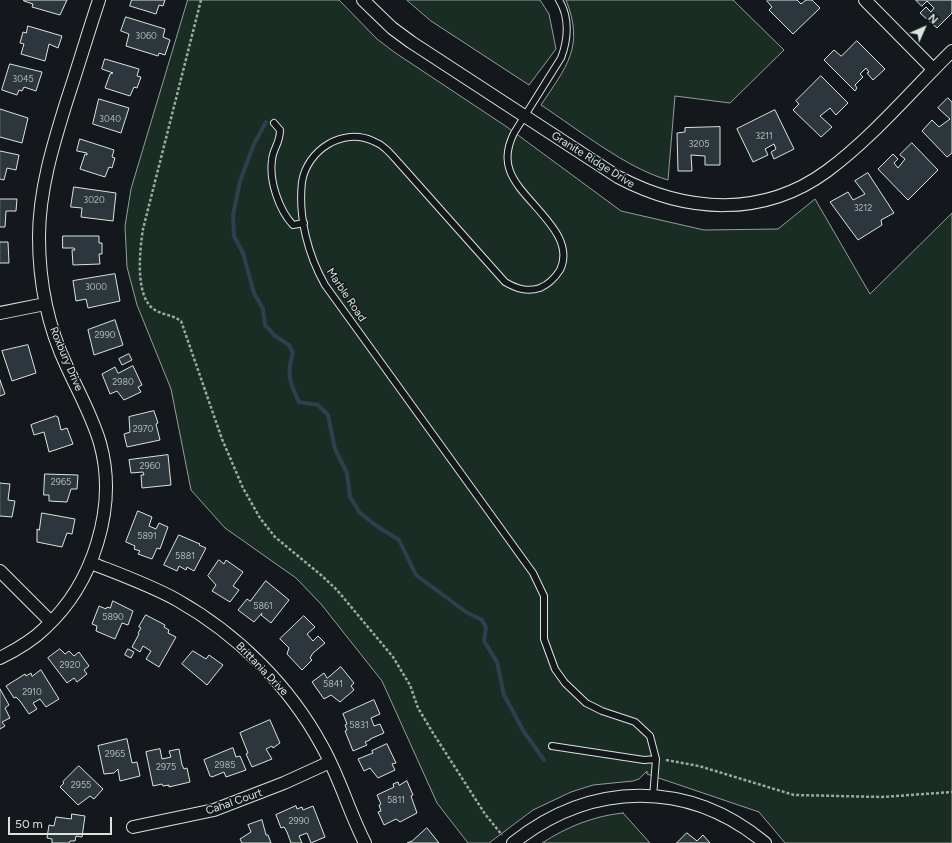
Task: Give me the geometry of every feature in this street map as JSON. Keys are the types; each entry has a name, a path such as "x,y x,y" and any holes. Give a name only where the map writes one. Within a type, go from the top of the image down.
{"street":[{"name":"Roxbury Drive","path":"0,658 35,637 51,622 75,592 91,563 102,524 106,481 104,462 95,426 57,345 46,304 39,238 43,193 52,147 99,0"},
{"name":"Granite Ridge Drive","path":"364,0 392,28 411,42 618,177 639,188 691,204 717,206 740,205 766,200 791,192 827,171 854,148 952,51"},
{"path":"865,0 933,69"},
{"path":"0,313 46,304"},
{"name":"Brittania Drive","path":"91,563 175,600 196,612 238,643 277,682 295,704 312,729 330,762 365,843"},
{"path":"0,571 51,622"},
{"name":"Cahal Court","path":"133,827 214,810 284,783 330,762"},
{"path":"513,843 551,818 574,807 599,800 624,796 654,797 703,806 727,816 765,843"}],"lane":[{"name":"Marble Road","path":"559,0 566,16 566,45 561,58 523,116 509,143 507,158 510,171 516,183 554,230 562,243 564,256 562,266 556,277 546,285 527,290 515,288 505,282 385,148 373,140 358,137 343,137 326,145 312,158 306,168 302,182 304,223 310,254 325,285 533,573 544,596 544,639 555,669 565,683 586,703 602,711 635,722 650,736 656,759 654,797"},
{"path":"274,123 280,130 280,141 272,159 272,174 277,198 285,217 293,225 304,223"},
{"path":"552,746 644,760 656,759"}],"path":[{"path":"201,0 143,229 139,255 144,294 154,310 176,317 181,321 222,439 243,488 260,518 275,537 337,590 393,657 410,685 418,708 433,733 485,814 502,835"},
{"path":"656,759 699,766 794,795 882,797 952,792"}],"green space":[{"path":"188,0 339,0 377,39 394,52 507,127 621,211 704,230 778,229 815,199 870,294 952,213 952,843 785,843 759,812 647,774 647,771 639,779 633,781 593,785 571,792 533,810 489,843 468,843 437,803 382,681 321,604 296,578 225,528 191,490 171,389 137,305 127,267 125,226 131,189"},
{"path":"407,0 540,0 549,14 556,49 529,85 431,21"},
{"path":"566,0 733,0 784,50 730,103 675,96 668,180 636,167 619,158 541,105 565,67 573,44 574,31"},
{"path":"623,813 650,843 542,843 581,823 612,814"}],"building":[{"path":"24,0 67,0 60,15 32,7 33,4"},
{"path":"132,0 165,0 163,6 159,5 156,14 130,6"},
{"path":"797,0 801,4 806,0 812,0 820,8 793,34 769,10 772,7 767,1"},
{"path":"916,0 952,0 952,13 937,28 920,13 926,7 931,12 934,8 927,1 922,6"},
{"path":"126,17 165,29 163,37 170,40 165,55 159,53 158,56 126,46 129,34 121,31"},
{"path":"28,26 62,36 58,48 49,44 45,61 21,54 24,44 20,43 23,32 26,33"},
{"path":"857,41 885,69 873,80 867,73 869,72 866,68 860,74 863,77 855,85 857,88 855,91 824,60 834,50 841,56"},
{"path":"105,59 139,69 137,76 141,77 137,88 134,87 130,96 105,88 110,74 113,73 102,69"},
{"path":"10,64 42,72 36,91 24,87 22,91 19,90 17,95 2,90"},
{"path":"821,76 848,103 836,115 830,108 820,116 832,127 821,137 793,110 799,104 796,101"},
{"path":"948,98 952,102 952,153 947,157 922,131 932,120 939,127 950,119 938,108"},
{"path":"99,99 129,108 121,133 93,124"},
{"path":"0,109 28,118 22,143 0,137"},
{"path":"775,110 794,149 774,159 771,152 776,149 774,144 765,149 768,155 753,162 737,129"},
{"path":"720,127 720,165 705,165 705,156 691,155 692,171 678,171 677,133 685,132 685,128"},
{"path":"80,139 114,150 112,157 115,158 112,168 109,167 105,177 80,169 85,154 87,155 87,153 77,151"},
{"path":"912,143 938,170 908,200 878,169 893,154 898,159 894,163 898,168 905,159 900,155"},
{"path":"0,151 19,155 16,170 7,168 4,180 0,179"},
{"path":"868,173 894,213 881,220 882,225 858,240 830,202 848,192 853,200 865,194 855,181"},
{"path":"74,187 116,193 113,221 81,217 82,208 71,207"},
{"path":"0,199 17,199 16,211 6,211 5,227 0,227"},
{"path":"63,236 99,236 99,243 102,243 102,254 99,254 100,264 73,265 72,250 75,250 74,248 63,248"},
{"path":"0,242 8,242 9,263 0,263"},
{"path":"115,274 120,301 88,308 86,299 76,301 73,281"},
{"path":"115,320 123,345 94,355 88,330"},
{"path":"28,345 36,373 12,381 2,351"},
{"path":"129,354 132,360 122,365 119,359"},
{"path":"133,366 142,385 138,387 141,392 124,400 117,391 110,394 102,374 115,367 118,373"},
{"path":"0,380 5,394 0,396"},
{"path":"154,411 158,423 156,424 160,440 127,447 124,434 130,432 129,417"},
{"path":"56,416 58,417 61,430 67,428 73,444 49,452 44,432 34,435 31,425"},
{"path":"168,455 171,485 142,488 141,475 144,475 143,472 131,473 129,460"},
{"path":"45,474 78,475 77,489 71,489 67,502 49,501 49,495 44,495"},
{"path":"0,483 10,484 8,500 15,501 12,517 0,516"},
{"path":"138,511 152,517 149,526 156,529 159,523 168,527 160,549 157,548 152,559 138,554 140,551 134,549 135,546 126,542"},
{"path":"42,513 75,519 72,534 67,533 62,547 37,542 37,529 39,530"},
{"path":"179,535 206,548 194,571 187,567 186,570 179,566 177,571 164,565"},
{"path":"219,560 224,564 226,560 243,572 233,586 239,590 230,602 212,591 216,585 208,576"},
{"path":"266,581 289,600 271,623 261,615 262,613 254,622 238,610 247,599 250,601"},
{"path":"113,601 133,611 128,625 122,623 115,639 96,631 97,626 92,624 99,606 106,609 107,607 110,608"},
{"path":"146,615 165,625 164,627 169,630 168,633 176,637 159,667 146,659 151,651 143,646 140,652 132,647 139,634 138,633 141,628 139,627"},
{"path":"304,616 315,627 307,634 313,641 318,636 325,643 313,653 310,658 312,660 302,670 287,654 289,648 280,639"},
{"path":"60,649 65,654 69,651 74,656 79,652 89,666 84,670 87,674 77,682 74,678 67,683 48,658"},
{"path":"128,649 134,652 131,658 125,655"},
{"path":"193,651 206,659 209,655 223,665 207,685 182,664"},
{"path":"341,667 354,683 351,686 354,690 340,702 331,695 324,699 312,682 324,673 327,678"},
{"path":"41,670 59,699 46,707 40,699 33,703 37,709 29,714 20,701 16,697 14,698 6,686 25,674 26,676 31,673 32,676"},
{"path":"0,689 9,705 5,708 10,718 2,722 5,726 0,729"},
{"path":"374,700 380,714 371,718 374,726 380,724 384,733 365,742 367,745 353,751 345,731 347,730 345,725 347,724 343,714"},
{"path":"270,720 280,743 273,748 272,746 266,749 272,759 252,767 246,754 248,753 240,733"},
{"path":"127,739 132,763 137,762 140,776 120,781 118,769 114,773 104,774 98,746"},
{"path":"387,744 396,763 392,764 395,770 378,778 370,768 364,771 358,759 373,753 372,751"},
{"path":"233,748 236,757 240,756 246,770 226,777 224,772 212,777 210,776 204,760"},
{"path":"160,749 162,759 171,757 169,751 179,749 182,765 184,769 187,768 190,782 169,787 169,785 163,786 162,784 153,786 146,752"},
{"path":"79,766 103,789 94,799 90,796 78,805 60,787"},
{"path":"407,781 413,795 411,796 417,813 400,822 396,819 384,825 378,812 381,811 379,805 381,804 377,795 394,787 393,784 398,782 399,785"},
{"path":"296,806 297,809 302,807 303,810 313,806 325,837 311,843 307,833 299,836 302,843 291,843 284,827 281,828 276,815"},
{"path":"72,814 85,816 82,837 76,836 75,841 70,841 69,843 52,843 52,839 47,838 49,825 54,826 56,817 71,819"},
{"path":"262,820 266,835 268,835 271,843 242,843 240,839 251,832 248,825"},
{"path":"427,828 439,843 407,843 412,841"},
{"path":"687,833 697,841 703,835 710,843 677,843"}],"waterway":[{"path":"266,122 254,144 240,181 233,215 234,236 243,253 254,293 263,309 265,325 275,336 289,345 293,353 289,372 291,383 299,402 318,405 328,415 335,449 347,473 350,497 360,513 378,527 399,540 416,575 466,612 482,620 486,628 484,641 497,662 504,695 524,732 544,760"}]}
